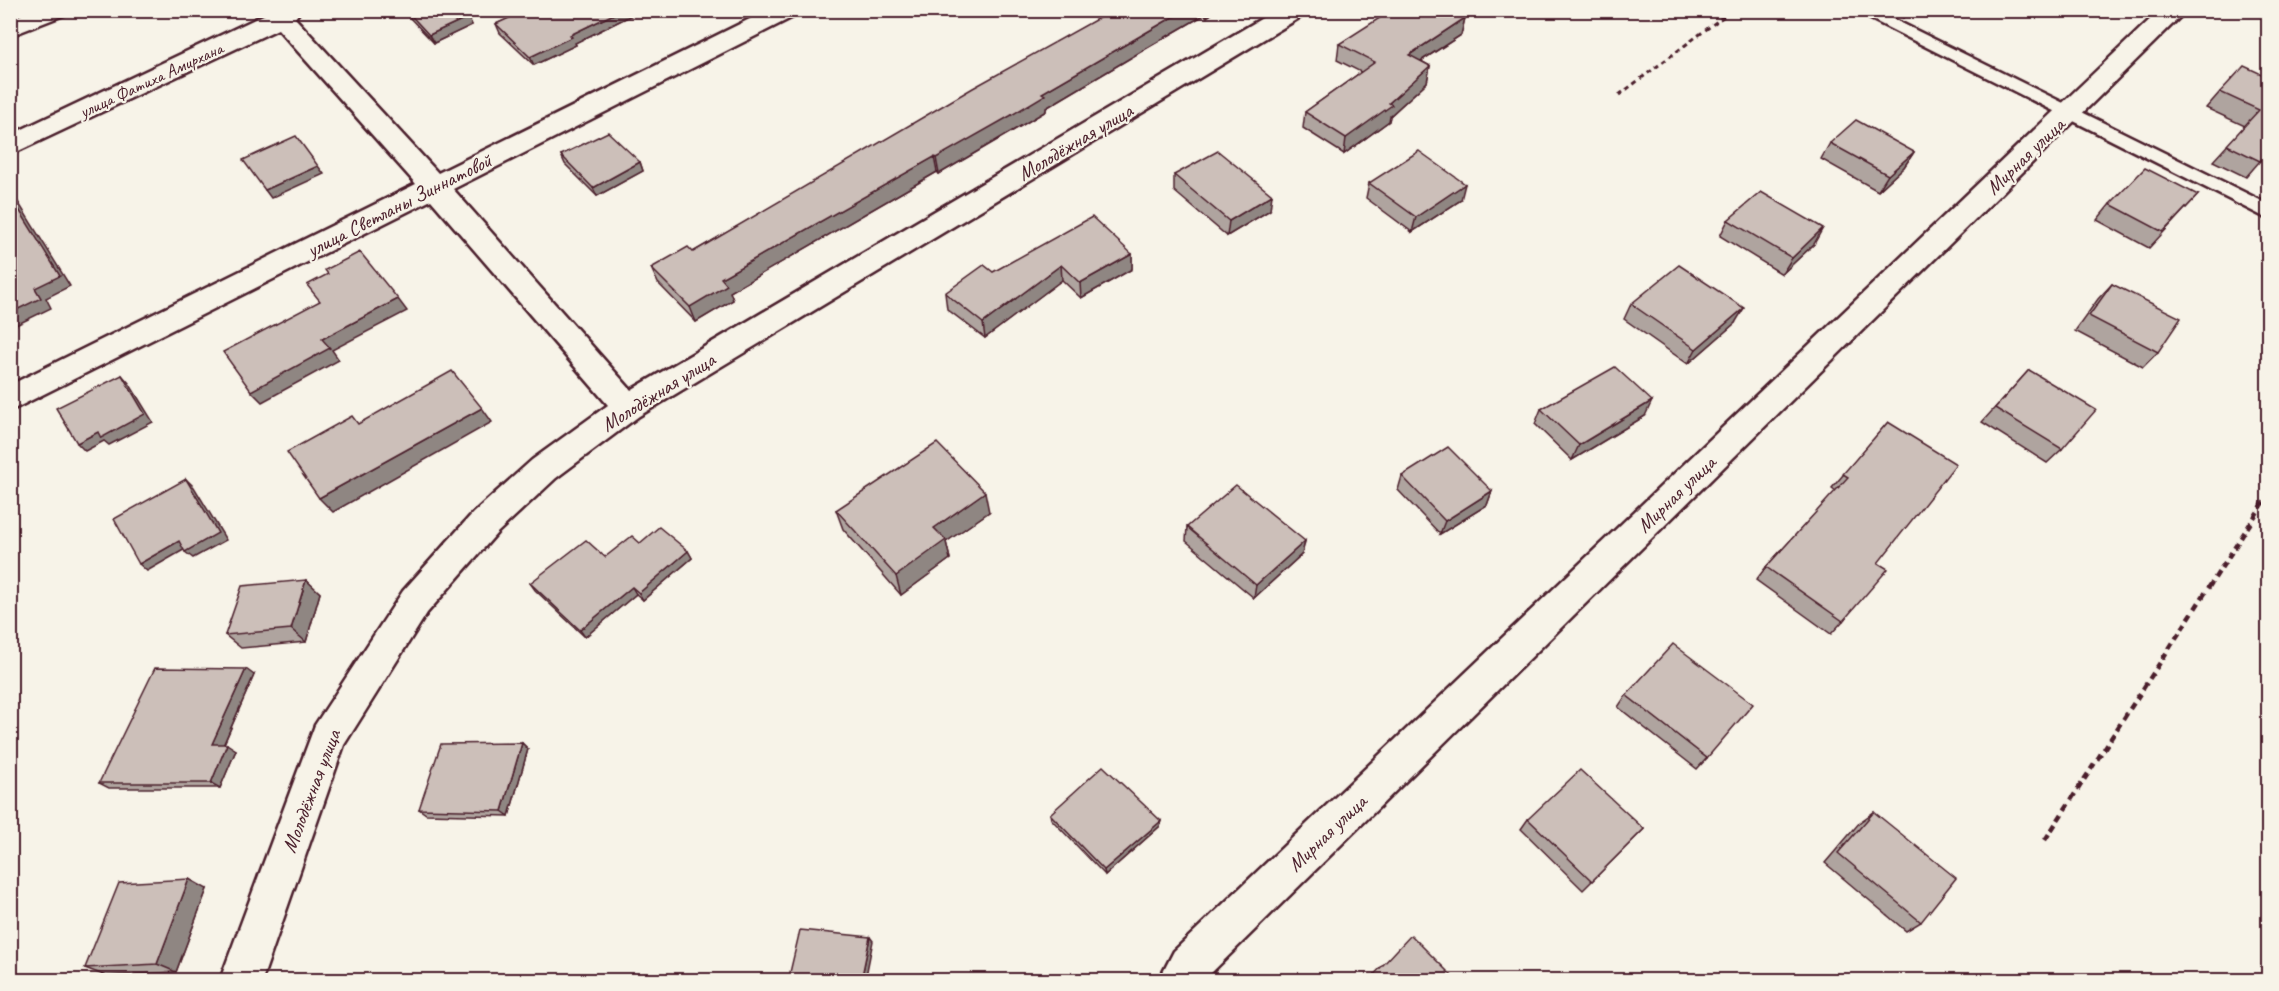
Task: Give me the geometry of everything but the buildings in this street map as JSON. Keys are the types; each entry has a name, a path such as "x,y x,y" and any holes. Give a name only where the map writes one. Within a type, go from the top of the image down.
{"street":[{"path":"10,28 55,10"},
{"name":"улица Светланы Зиннатовой","path":"10,399 788,10"},
{"name":"Молодёжная улица","path":"241,981 328,737 415,602 501,507 544,469 628,407 1295,10"},
{"name":"Мирная улица","path":"1180,981 1198,958 2175,10"},
{"path":"285,14 628,407"},
{"name":"улица Фатиха Амирхана","path":"10,146 285,14"}],"lane":[{"path":"1861,10 2268,212"}],"path":[{"path":"1619,95 1732,10"},
{"path":"2045,840 2268,496"}]}
